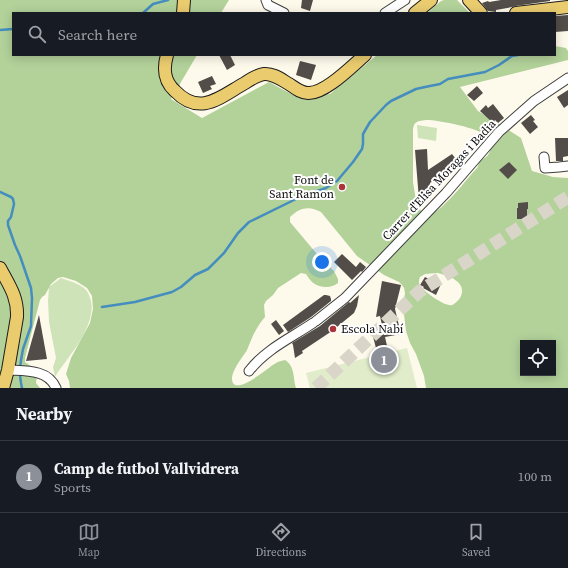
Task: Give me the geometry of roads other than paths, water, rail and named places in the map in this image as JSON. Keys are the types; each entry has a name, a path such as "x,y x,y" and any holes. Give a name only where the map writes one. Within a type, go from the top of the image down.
{"main road":[{"path":"183,12 184,0"},
{"path":"416,12 431,0"},
{"path":"470,0 480,12"},
{"path":"525,12 568,7"},
{"path":"167,56 165,68 166,80 176,93 185,100 190,103 200,104 215,100 264,74 278,77 304,93 318,92 329,85 364,56"},
{"path":"0,268 11,287 16,304 17,317 8,370 3,388"}],"street":[{"path":"266,0 268,6 282,12"},
{"path":"387,12 405,0"},
{"name":"Carrer d'Elisa Moragas i Badia","path":"249,371 255,363 270,350 315,322 345,298 446,193 499,132 534,101 568,78"},
{"path":"544,157 545,168 568,166"},
{"path":"8,370 45,375 50,379 56,388"}],"waterway":[{"path":"144,12 153,4 168,0"},
{"path":"0,30 12,29"},
{"path":"102,307 135,302 172,292 181,287 195,275 208,269 224,253 238,233 249,222 300,197 326,188 337,181 362,149 363,134 370,122 391,101 416,89 440,84 448,79 485,72 512,56"},
{"path":"0,192 13,199 14,204 8,225 31,288 31,326 23,349 20,368"},
{"path":"20,375 22,388"}],"tunnel":[{"path":"316,388 420,291 568,197"}],"place":[{"name":"Font de Sant Ramon","path":"342,187"},
{"name":"Escola Nabí","path":"333,329"},
{"name":"Camp de futbol Vallvidrera","path":"384,360"}]}
